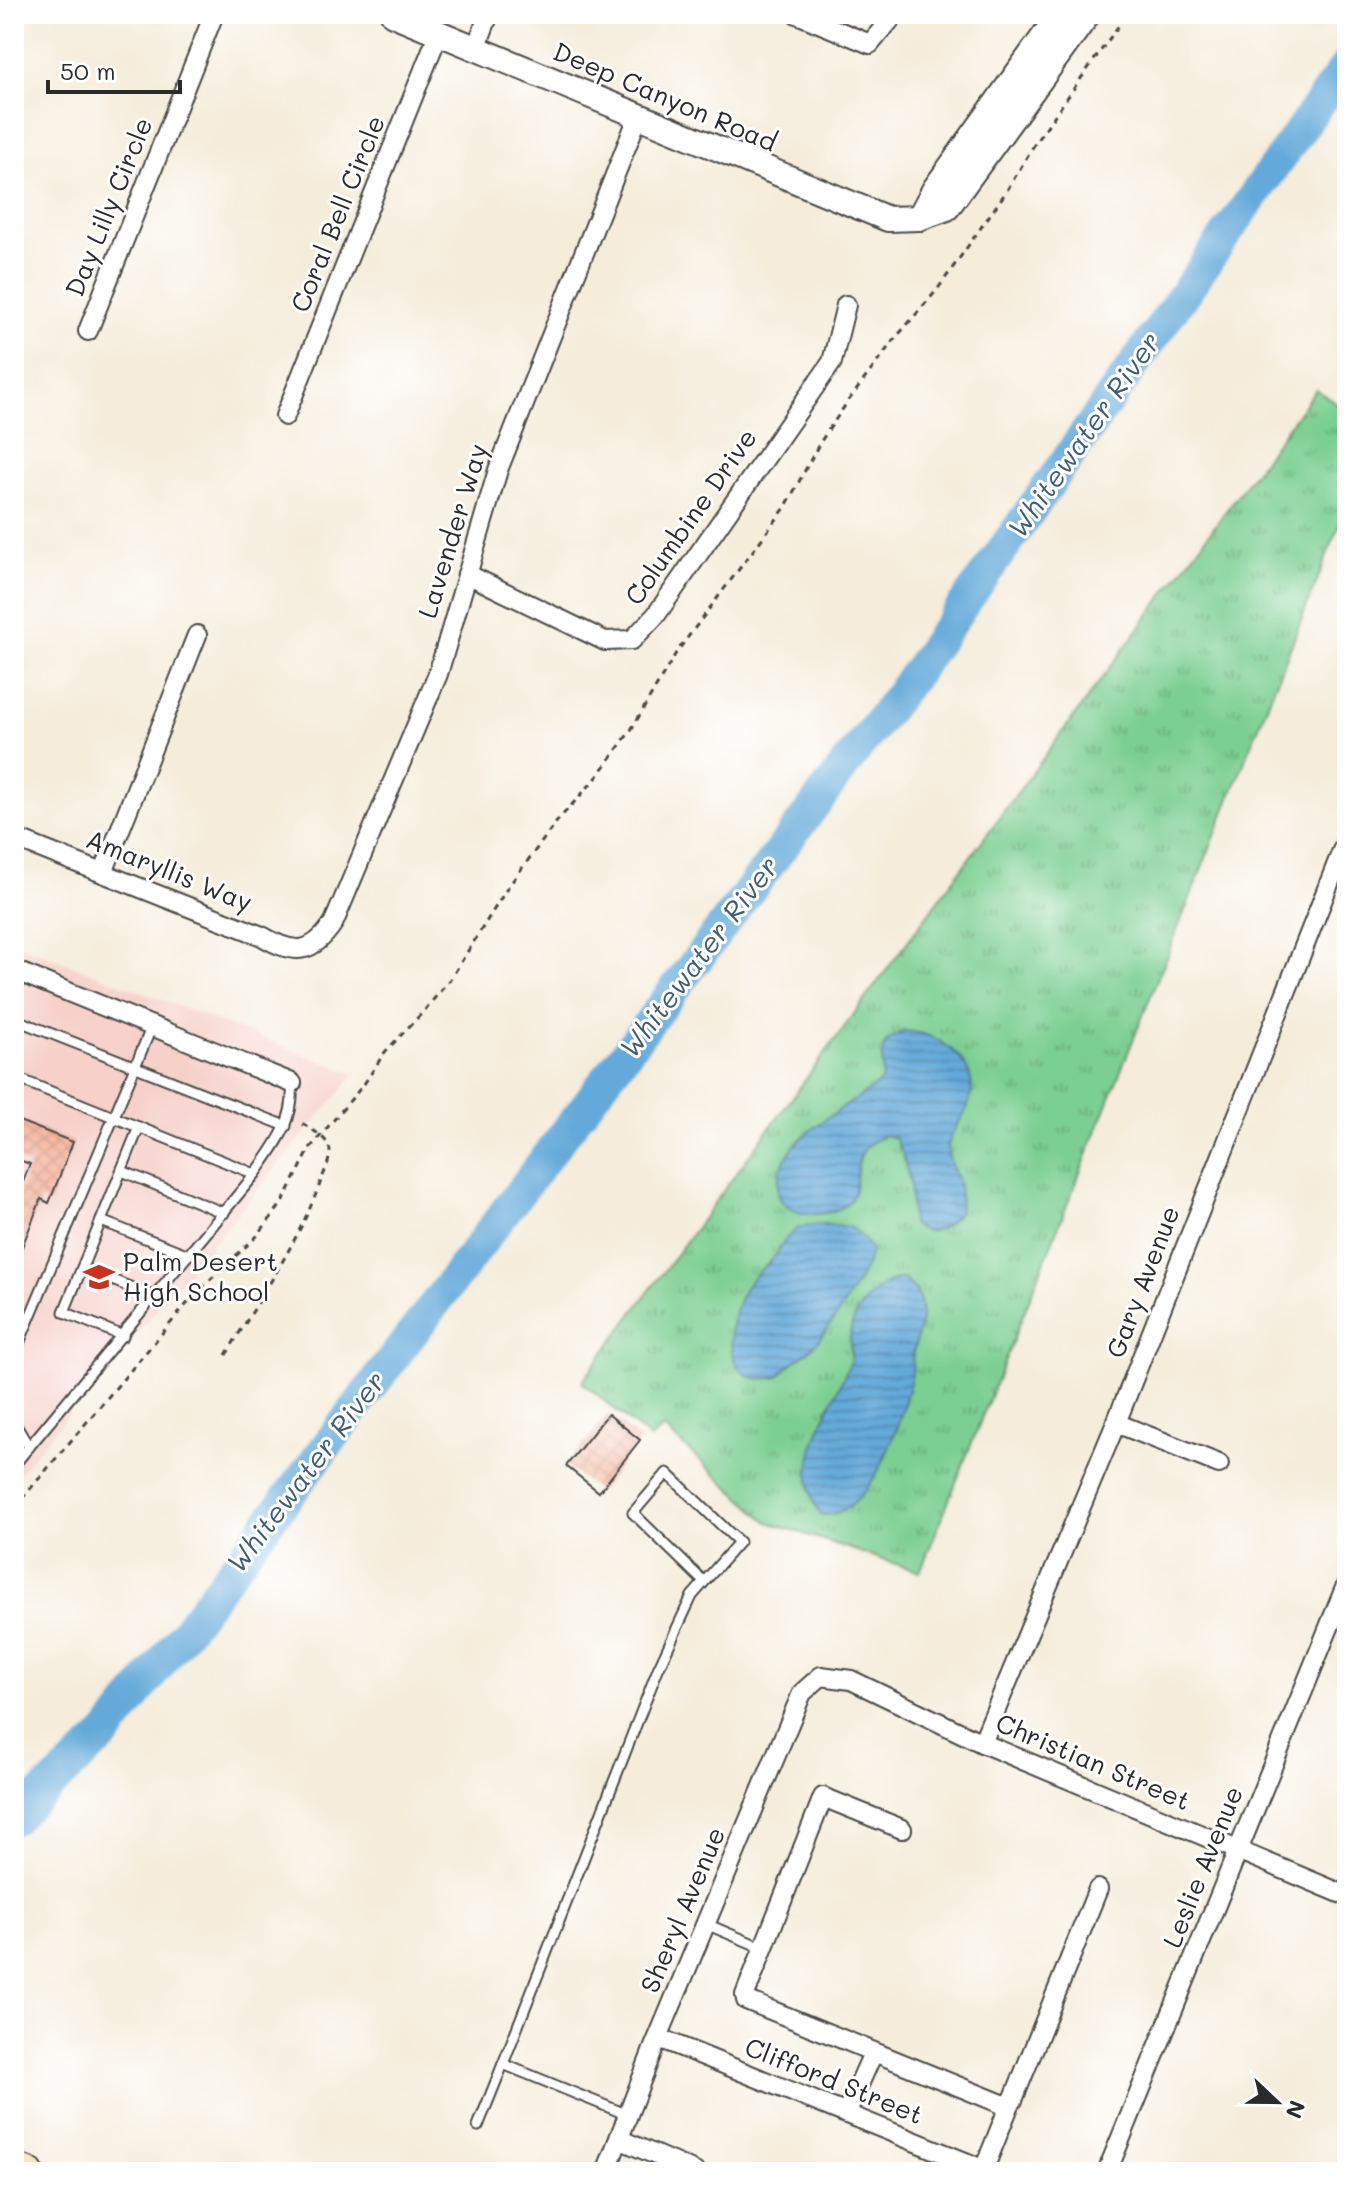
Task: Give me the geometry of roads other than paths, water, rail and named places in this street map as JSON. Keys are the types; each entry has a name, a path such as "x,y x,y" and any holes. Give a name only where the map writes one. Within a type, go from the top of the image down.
{"main road":[{"path":"14,2165 30,2172"}],"street":[{"name":"Day Lilly Circle","path":"88,331 214,14"},
{"name":"Deep Canyon Road","path":"393,14 888,219 919,218"},
{"path":"476,48 489,14"},
{"path":"797,14 870,44 895,14"},
{"path":"919,218 934,190 1060,14"},
{"path":"919,218 947,208 1088,14"},
{"name":"Coral Bell Circle","path":"285,416 439,32"},
{"name":"Lavender Way","path":"305,949 322,940 334,922 438,674 498,470 638,117"},
{"name":"Columbine Drive","path":"467,574 605,641 632,640 656,615 832,362 846,305"},
{"path":"103,873 197,635"},
{"name":"Amaryllis Way","path":"14,838 262,936 279,946 305,949"},
{"name":"Gary Avenue","path":"982,1743 1116,1423 1347,838"},
{"path":"14,970 292,1083"},
{"path":"1116,1423 1219,1464"},
{"name":"Leslie Avenue","path":"1107,2172 1347,1583"},
{"name":"Christian Street","path":"821,1676 851,1680 982,1743 1347,1896"},
{"name":"Sheryl Avenue","path":"606,2172 802,1693 821,1676"},
{"path":"902,1829 823,1797 745,1995 746,2000 1002,2104 1010,2104"},
{"path":"987,2171 1010,2104 1098,1889"},
{"name":"Clifford Street","path":"659,2038 987,2171"},
{"path":"846,2114 873,2053"},
{"path":"619,2139 695,2172"}],"lane":[{"path":"14,1019 286,1126"},
{"path":"14,1355 152,1026"},
{"path":"14,1077 255,1174"},
{"path":"14,1465 255,1174 286,1126 294,1102 292,1083"},
{"path":"123,1336 64,1312 139,1127"},
{"path":"122,1171 224,1213"},
{"path":"101,1221 189,1255"},
{"path":"82,1268 155,1297"},
{"path":"14,1422 29,1447"},
{"path":"478,2126 658,1669 692,1596 739,1542 667,1473 633,1513 704,1582"},
{"path":"706,1924 763,1948"},
{"path":"503,2064 628,2115"}],"water":[{"path":"906,1031 945,1044 956,1053 970,1076 972,1089 969,1103 948,1147 949,1160 959,1186 959,1212 937,1230 925,1231 912,1224 910,1183 903,1155 895,1138 886,1135 863,1151 850,1201 841,1208 822,1213 792,1210 779,1197 778,1186 790,1151 818,1124 882,1080 885,1044"},
{"path":"822,1224 845,1226 861,1236 871,1250 862,1273 834,1320 807,1352 778,1377 760,1378 746,1374 737,1366 731,1340 741,1295 790,1235 798,1229"},
{"path":"897,1279 904,1279 915,1289 921,1308 912,1375 900,1417 871,1483 856,1500 840,1511 821,1515 812,1496 809,1477 811,1458 824,1418 850,1363 854,1319 864,1302"}],"waterway":[{"name":"Whitewater River","path":"14,1819 107,1734 913,676 1347,64"}],"place":[{"name":"Palm Desert High School","path":"99,1277"}]}
